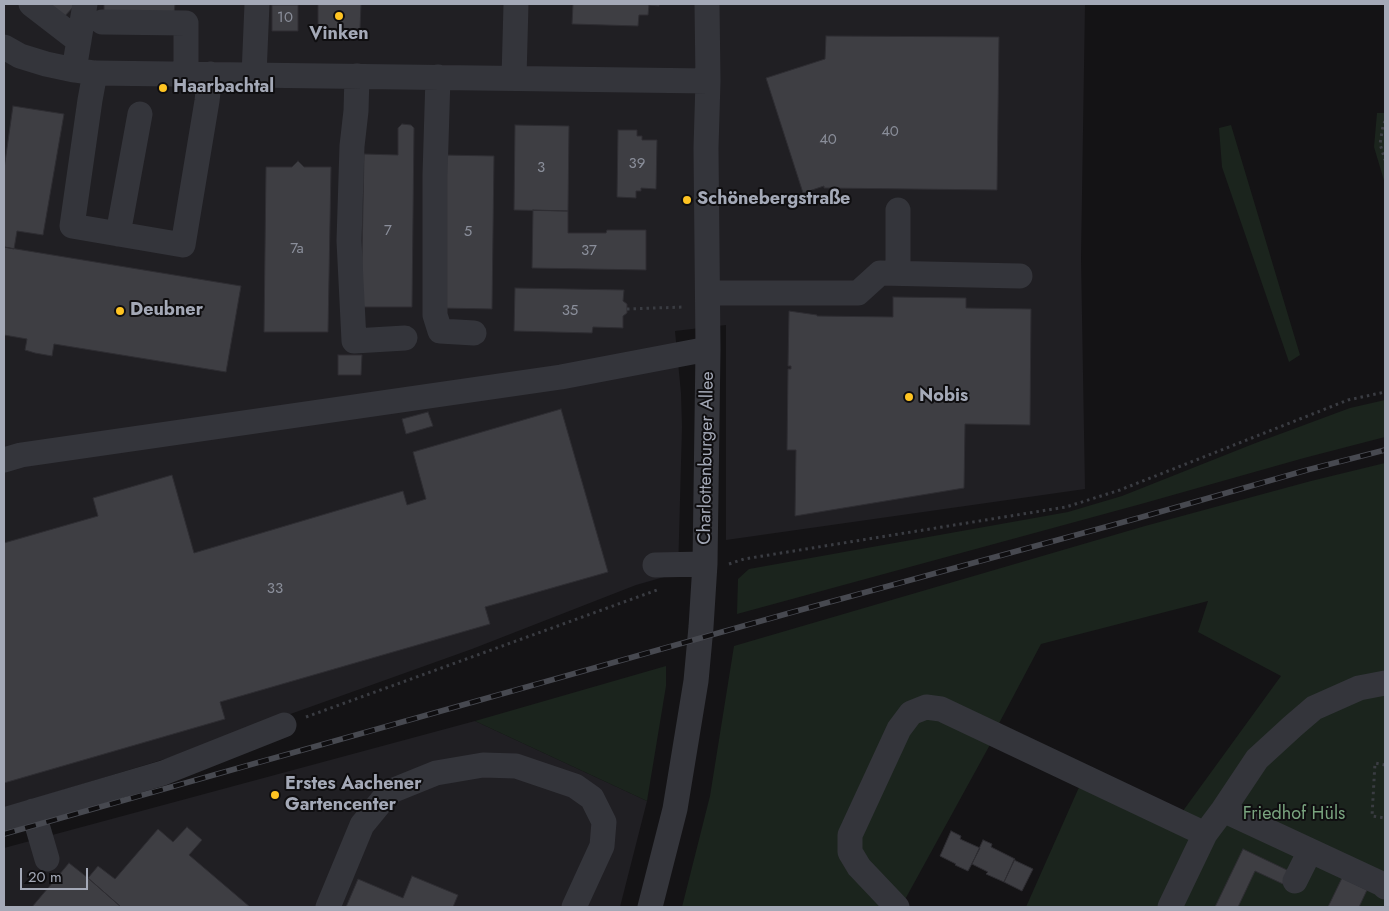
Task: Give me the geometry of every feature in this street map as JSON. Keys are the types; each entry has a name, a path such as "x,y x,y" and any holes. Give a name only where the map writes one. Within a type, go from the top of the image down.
{"street":[{"path":"31,4 79,42"},
{"path":"85,4 79,42 90,100 72,226 183,245 207,101 198,74 186,14 102,22"},
{"path":"254,75 257,4"},
{"path":"514,78 516,4"},
{"name":"Charlottenburger Allee","path":"650,907 675,809 696,681 704,568 708,349 706,148 708,4"},
{"path":"4,47 20,56 46,64 85,72 708,81"},
{"path":"357,76 352,146 349,241 354,341 406,338"},
{"path":"438,77 434,194 435,315 440,331 474,333"},
{"path":"118,234 140,114"},
{"path":"898,210 898,273"},
{"path":"708,300 858,293 880,273 1020,276"},
{"path":"4,460 21,455 561,377 708,349"},
{"path":"655,565 704,568"},
{"path":"1170,907 1205,834 1257,759 1314,708 1360,688 1385,683"},
{"path":"897,907 859,866 850,852 850,835 899,729 911,713 926,707 941,709 1205,834"},
{"path":"4,820 163,774 284,725"},
{"path":"328,907 362,825 389,792 436,773 483,765 516,766 575,786 592,798 604,822 602,846 574,907"},
{"path":"1223,810 1385,887"},
{"path":"33,812 47,859"},
{"path":"1295,881 1310,851"}],"path":[{"path":"1385,121 1380,144 1385,160"},
{"path":"627,309 708,300"},
{"path":"704,568 744,559 1066,507 1120,490 1348,400 1385,392"},
{"path":"284,725 664,588"},
{"path":"1385,765 1375,764 1372,816 1385,818"}],"shaded area":[{"path":"4,4 1085,4 1081,258 1085,489 726,540 726,325 675,331 682,427 678,573 636,585 472,649 282,717 257,731 4,808"},
{"path":"475,721 647,801 620,907 4,907 4,848"}],"green space":[{"path":"1377,113 1385,113 1385,184 1374,147"},
{"path":"1231,125 1300,355 1289,362 1222,167 1219,128"},
{"path":"1385,400 1385,437 737,614 738,579 749,569 1068,512 1122,496 1350,408"},
{"name":"Friedhof Hüls","path":"1385,463 1385,907 1026,907 1080,785 1172,826 1281,676 1198,632 1208,601 1041,644 996,729 924,701 846,831 889,907 682,907 710,796 734,646 1145,526"},
{"path":"666,666 666,686 647,801 475,721"},
{"path":"928,712 992,741 902,905 864,864 856,834 904,732"}],"building":[{"path":"46,4 76,4 63,18"},
{"path":"104,4 175,4 174,13 104,12"},
{"name":"Vinken","path":"318,4 361,4 360,29 318,28"},
{"path":"573,4 659,4 659,6 649,5 648,15 639,15 638,26 572,24"},
{"path":"272,5 298,5 298,31 272,31"},
{"path":"826,36 999,37 997,190 824,188 824,186 803,193 766,78 825,59"},
{"path":"13,106 64,114 43,235 17,231 14,249 4,247 4,169"},
{"path":"402,124 411,125 414,128 412,307 361,307 364,154 398,155 398,128"},
{"path":"515,125 569,126 568,211 514,210"},
{"path":"618,130 637,130 637,136 642,136 642,140 657,140 656,189 641,188 641,191 636,191 636,198 617,197"},
{"path":"443,155 494,156 492,309 441,308"},
{"path":"298,161 304,167 331,167 328,332 264,332 266,167 292,167"},
{"path":"533,210 568,211 568,233 646,230 646,270 532,268"},
{"name":"Deubner","path":"4,247 241,286 226,372 54,344 52,356 25,350 27,339 4,335"},
{"path":"515,288 624,290 623,301 627,304 627,313 623,316 623,328 593,327 592,333 514,331"},
{"name":"Nobis","path":"893,297 966,298 966,308 1031,309 1030,425 965,424 964,488 795,516 796,450 787,450 788,369 791,369 791,366 788,366 789,311 817,316 893,317"},
{"path":"338,355 362,355 361,375 338,375"},
{"path":"561,409 608,572 485,607 490,624 220,702 225,719 4,783 4,543 98,516 93,498 172,475 194,553 403,491 407,505 426,499 413,452"},
{"path":"428,412 433,426 406,434 402,419"},
{"path":"187,827 202,840 189,855 250,907 121,907 88,878 98,866 115,879 158,829 173,842"},
{"path":"951,831 961,836 960,839 980,848 968,871 940,856"},
{"path":"983,840 992,844 991,847 1015,859 1004,882 986,874 988,872 972,864"},
{"path":"1243,849 1289,871 1283,884 1255,871 1238,907 1215,907"},
{"path":"1014,860 1033,869 1022,891 1004,882"},
{"path":"69,863 88,878 121,907 32,907"},
{"path":"412,876 458,895 453,907 346,907 358,879 403,898"},
{"path":"1342,878 1367,890 1359,907 1328,907"}],"railway":[{"path":"4,834 793,612 1385,450"}],"place":[{"name":"Vinken","path":"339,16"},
{"name":"Haarbachtal","path":"163,88"},
{"name":"Schönebergstraße","path":"687,200"},
{"name":"Deubner","path":"120,311"},
{"name":"Nobis","path":"909,397"},
{"name":"Erstes Aachener Gartencenter","path":"275,795"}]}
